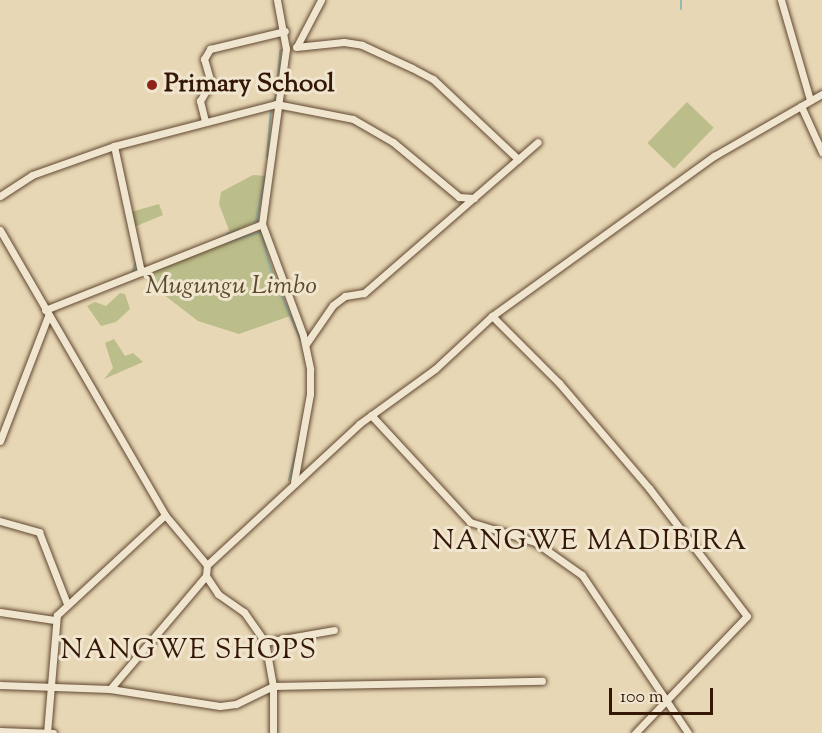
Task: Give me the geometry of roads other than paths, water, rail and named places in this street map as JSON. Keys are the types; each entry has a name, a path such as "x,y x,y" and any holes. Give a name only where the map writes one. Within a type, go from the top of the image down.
{"street":[{"path":"277,0 285,31 286,50 276,104 262,224 306,344 310,394 294,482"},
{"path":"296,47 321,0"},
{"path":"781,0 810,100"},
{"path":"205,121 200,101 211,83 204,59 210,49 285,31"},
{"path":"286,50 344,42 362,45 412,68 433,79 518,159"},
{"path":"110,689 206,576 207,565 294,482 371,415 435,369 492,316 714,156 822,94"},
{"path":"0,196 32,175 114,146 276,104 353,119 393,142 459,197 474,198"},
{"path":"801,106 822,152"},
{"path":"306,344 333,305 345,296 364,293 538,141"},
{"path":"114,146 141,272"},
{"path":"457,211 459,197"},
{"path":"0,441 46,313 262,224"},
{"path":"0,230 46,313 120,430 165,515 207,565"},
{"path":"492,316 559,383 649,488 747,616 635,733"},
{"path":"371,415 470,522 535,542 582,575 667,697 688,733"},
{"path":"47,733 54,620 67,604 165,515"},
{"path":"0,521 39,532 67,604"},
{"path":"206,576 218,594 244,612 265,642 273,686 273,733"},
{"path":"0,612 54,620"},
{"path":"265,642 334,630"},
{"path":"0,685 110,689 220,706 236,704 273,686 542,681"},
{"path":"0,731 53,733"}],"waterway":[{"path":"681,0 681,9"},
{"path":"277,88 280,50"},
{"path":"275,100 277,91"},
{"path":"267,157 271,108"},
{"path":"255,224 265,176"},
{"path":"227,234 238,230"},
{"path":"228,242 261,232 271,271 301,341"},
{"path":"132,273 136,262"},
{"path":"289,480 299,439"}],"place":[{"name":"Primary School","path":"152,85"}],"district":[{"name":"NANGWE MADIBIRA","path":"590,542"},
{"name":"NANGWE SHOPS","path":"189,651"}],"park label":[{"name":"Mugungu Limbo","path":"231,287"}]}
